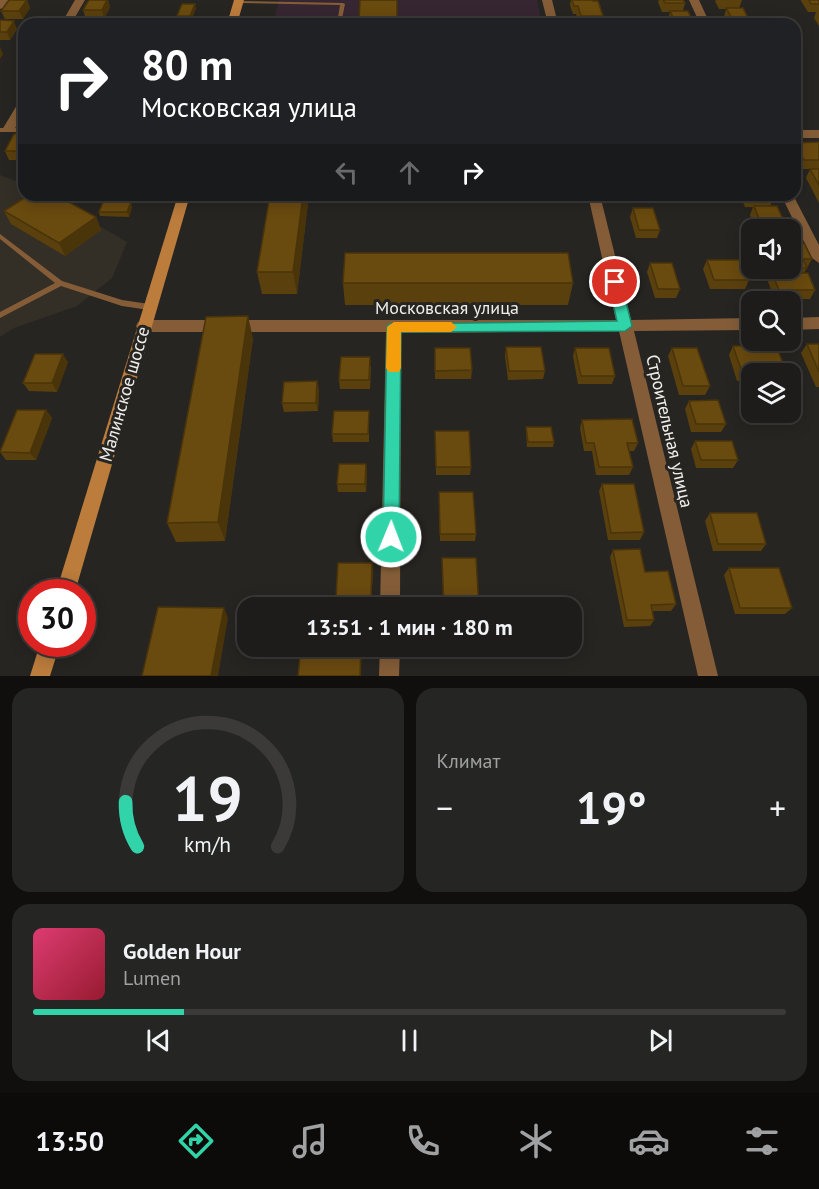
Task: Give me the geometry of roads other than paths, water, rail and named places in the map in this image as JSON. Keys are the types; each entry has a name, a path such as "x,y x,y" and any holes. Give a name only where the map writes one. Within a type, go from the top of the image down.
{"main road":[{"path":"234,18 238,1"},
{"name":"Малинское шоссе","path":"69,579 182,201"},
{"path":"40,676 46,657"}],"street":[{"path":"0,6 4,0"},
{"path":"70,18 80,0"},
{"path":"547,0 552,18"},
{"path":"694,0 702,18"},
{"path":"4,130 18,110"},
{"path":"801,134 819,134"},
{"name":"Строительная улица","path":"595,201 708,676"},
{"path":"790,201 819,258"},
{"name":"Московская улица","path":"143,326 741,324"},
{"path":"801,324 819,324"},
{"path":"390,597 394,327"},
{"path":"389,676 390,657"}],"lane":[{"path":"238,1 343,4 340,18"},
{"path":"0,236 60,283 122,303 149,307"},
{"path":"0,315 60,283"}]}
